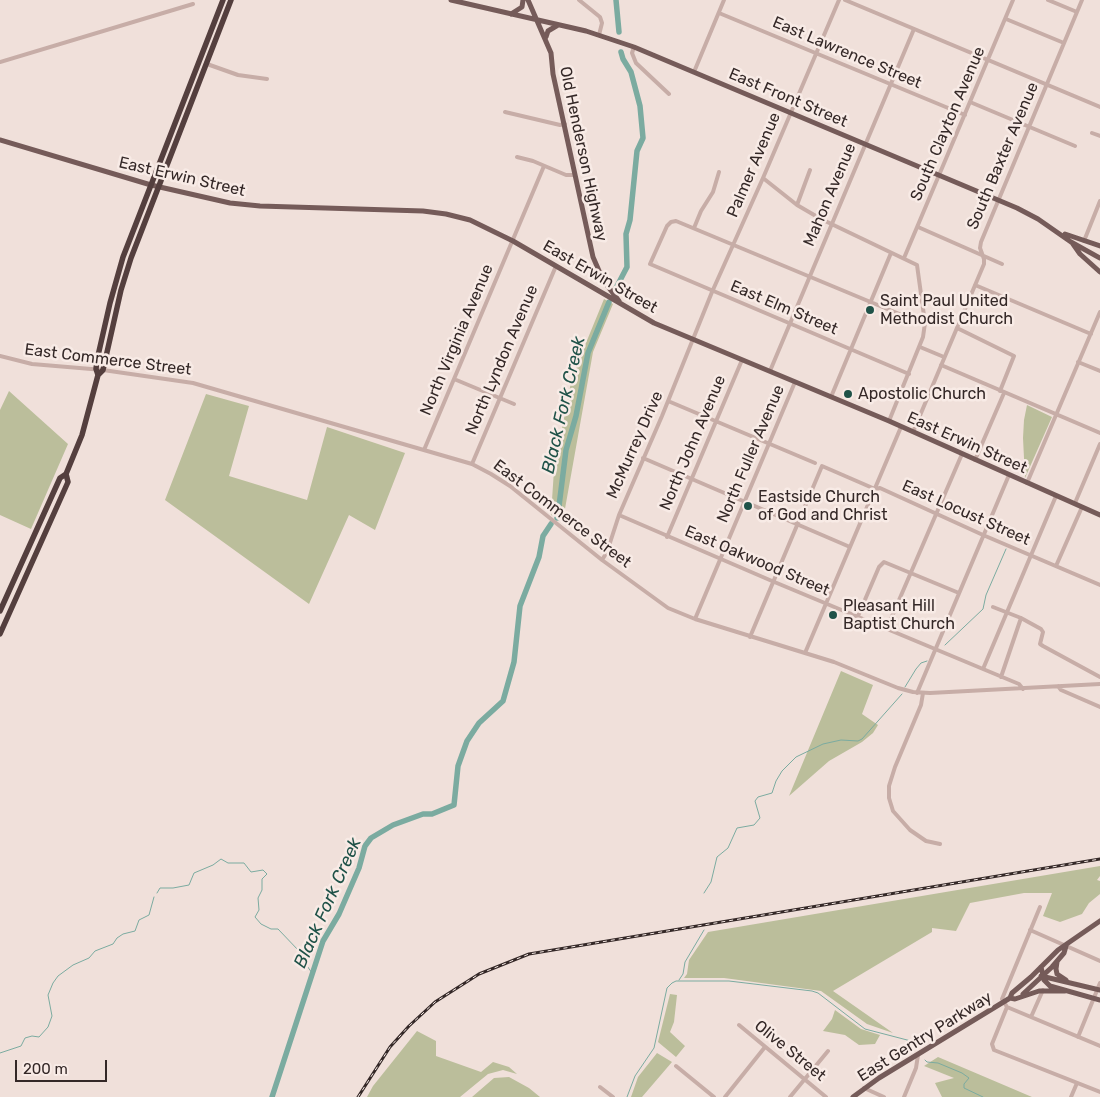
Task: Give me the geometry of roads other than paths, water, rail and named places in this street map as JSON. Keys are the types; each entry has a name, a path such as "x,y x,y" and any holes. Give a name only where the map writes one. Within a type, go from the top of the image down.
{"highway":[{"path":"0,634 68,482 66,474 86,422 121,265 222,0"},
{"path":"97,372 103,370 131,258 231,0"},
{"path":"0,611 60,478 66,474"},
{"path":"19,569 28,573"}],"main road":[{"name":"East Front Street","path":"451,0 599,35 634,47 998,199 1032,216 1071,242 1100,258"},
{"path":"511,14 522,8 525,0"},
{"name":"Old Henderson Highway","path":"525,0 546,40 551,53 550,57"},
{"name":"Old Henderson Highway","path":"536,20 550,57 590,249 603,280 615,297 625,306"},
{"path":"546,40 548,31 559,25"},
{"name":"East Erwin Street","path":"0,140 158,187 221,202 438,212 470,220 513,241 654,323 889,421 1100,515"},
{"path":"1052,228 1100,246"},
{"path":"1071,242 1080,254 1100,272"},
{"path":"595,289 602,286 603,280"},
{"name":"East Gentry Parkway","path":"853,1097 864,1088 918,1055 1006,1005 1012,993 1058,950 1100,921"},
{"path":"1018,997 1064,953 1066,946"},
{"path":"1059,958 1056,964 1057,974 1074,984"},
{"path":"1041,966 1042,976 1048,985 1100,1000"},
{"path":"1031,977 1036,975 1042,976 1099,990"},
{"name":"East Gentry Parkway","path":"1010,998 1043,990 1064,991"}],"street":[{"path":"579,0 600,18 602,24 599,35"},
{"path":"694,72 724,0"},
{"name":"Palmer Avenue","path":"692,340 839,0"},
{"path":"845,0 1100,106"},
{"name":"South Clayton Avenue","path":"904,258 1013,0"},
{"path":"1048,0 1077,12"},
{"name":"South Baxter Avenue","path":"913,432 984,262 980,244 1082,0"},
{"path":"0,62 192,4"},
{"name":"East Lawrence Street","path":"719,12 964,116"},
{"path":"1006,18 1064,43"},
{"name":"Mahon Avenue","path":"770,371 914,29"},
{"path":"634,47 632,53 636,63 669,94"},
{"path":"206,64 238,75 267,79"},
{"path":"970,102 1075,146"},
{"path":"505,112 565,124"},
{"path":"1092,133 1100,136"},
{"path":"517,157 568,176 575,175"},
{"name":"North Virginia Avenue","path":"424,450 544,166"},
{"path":"797,205 810,170"},
{"path":"718,172 713,192 701,211 694,228 871,303 924,323"},
{"path":"763,178 797,205 831,224 917,265 924,323 923,338 889,421"},
{"path":"1084,241 1100,201"},
{"name":"East Elm Street","path":"694,228 674,221 670,223 664,231 650,264 712,292 909,374"},
{"path":"918,227 1002,264"},
{"path":"831,397 891,253"},
{"name":"North Lyndon Avenue","path":"472,464 556,266"},
{"path":"975,285 1090,334"},
{"path":"1027,483 1100,312"},
{"path":"957,328 1014,356 975,460"},
{"name":"McMurrey Drive","path":"602,560 608,550 619,515 691,347 692,340"},
{"path":"920,347 944,357"},
{"name":"East Commerce Street","path":"0,356 32,364 97,372"},
{"name":"North John Avenue","path":"667,537 742,360"},
{"path":"1078,362 1100,371"},
{"path":"941,365 1100,433"},
{"name":"East Commerce Street","path":"103,370 199,384 247,400 472,464 510,486 602,560 668,608 694,619 841,665 894,687 923,693 1100,684"},
{"path":"454,379 514,404"},
{"name":"North Fuller Avenue","path":"694,619 795,382"},
{"path":"668,401 815,463"},
{"path":"805,653 901,427"},
{"path":"1074,504 1100,444"},
{"path":"887,628 962,454"},
{"path":"643,458 850,547"},
{"name":"East Locust Street","path":"797,524 822,466 875,489 880,488 1100,585"},
{"path":"917,693 934,648 1009,475"},
{"path":"983,669 1056,496"},
{"path":"1056,566 1082,507"},
{"name":"East Oakwood Street","path":"619,515 667,537 1019,684 1023,689"},
{"path":"750,636 797,524"},
{"path":"858,616 879,567 884,562 959,593"},
{"path":"993,607 1022,618 1041,628 1043,632 1040,644 1100,677"},
{"path":"1001,677 1022,618"},
{"path":"1058,686 1062,690 1100,707"},
{"path":"923,693 921,705 895,767 889,798 893,811 910,830 926,841 940,844"},
{"path":"1040,907 1002,999 1006,1005 1031,1017 1100,1046"},
{"path":"1030,930 1100,961"},
{"path":"1078,1038 1099,990 1100,983"},
{"path":"1031,1017 1043,990"},
{"path":"1006,1005 992,1048 1058,1077 1099,1092 1100,1085"},
{"name":"Olive Street","path":"739,1025 826,1097"},
{"path":"724,1097 765,1046"},
{"path":"790,1097 828,1051"},
{"path":"904,1097 916,1068 918,1055"},
{"path":"676,1066 714,1097"},
{"path":"1071,1097 1077,1083"},
{"path":"600,1087 613,1097"},
{"path":"864,1088 884,1097"}],"waterway":[{"name":"Black Fork Creek","path":"616,0 619,32"},
{"name":"Black Fork Creek","path":"615,290 627,267 626,234 630,220 637,151 643,138 640,106 631,72 621,52"},
{"name":"Black Fork Creek","path":"557,518 566,450 576,416 588,353 609,302"},
{"name":"Black Fork Creek","path":"272,1097 323,941 339,914 359,868 365,846 371,838 393,825 423,814 432,814 454,805 458,766 467,741 479,723 503,701 514,662 520,606 539,557 543,536 551,524"},
{"path":"945,645 983,609 986,595 1006,549"},
{"path":"905,687 921,663 927,661"},
{"path":"704,893 711,882 717,857 728,848 737,828 754,825 760,818 755,801 758,797 772,793 782,771 796,757 823,744 841,740 858,741 862,739 902,694"},
{"path":"157,893 160,888 189,885 194,873 213,865 221,859 228,863 244,863 251,872 263,870 267,874 262,879 262,890 258,898 259,910 255,917 261,924 271,929 278,929 299,951 303,959"},
{"path":"0,1053 21,1046 25,1038 39,1037 48,1027 52,1016 48,995 58,976 73,965 89,958 95,951 113,944 123,934 135,931 139,920 149,915 154,897"},
{"path":"679,980 683,974 685,962 704,930"},
{"path":"305,963 312,973"},
{"path":"627,1097 635,1076 654,1048 667,988 676,981 729,981 812,991 818,993 865,1029 911,1041 914,1045"},
{"path":"925,1060 962,1073 969,1078 964,1084 964,1088 983,1097"}],"railway":[{"path":"358,1097 390,1047 435,1002 479,974 529,954 1100,859"}],"place":[{"name":"Saint Paul United Methodist Church","path":"870,310"},
{"name":"Apostolic Church","path":"848,394"},
{"name":"Eastside Church of God and Christ","path":"748,506"},
{"name":"Pleasant Hill Baptist Church","path":"833,615"}]}
